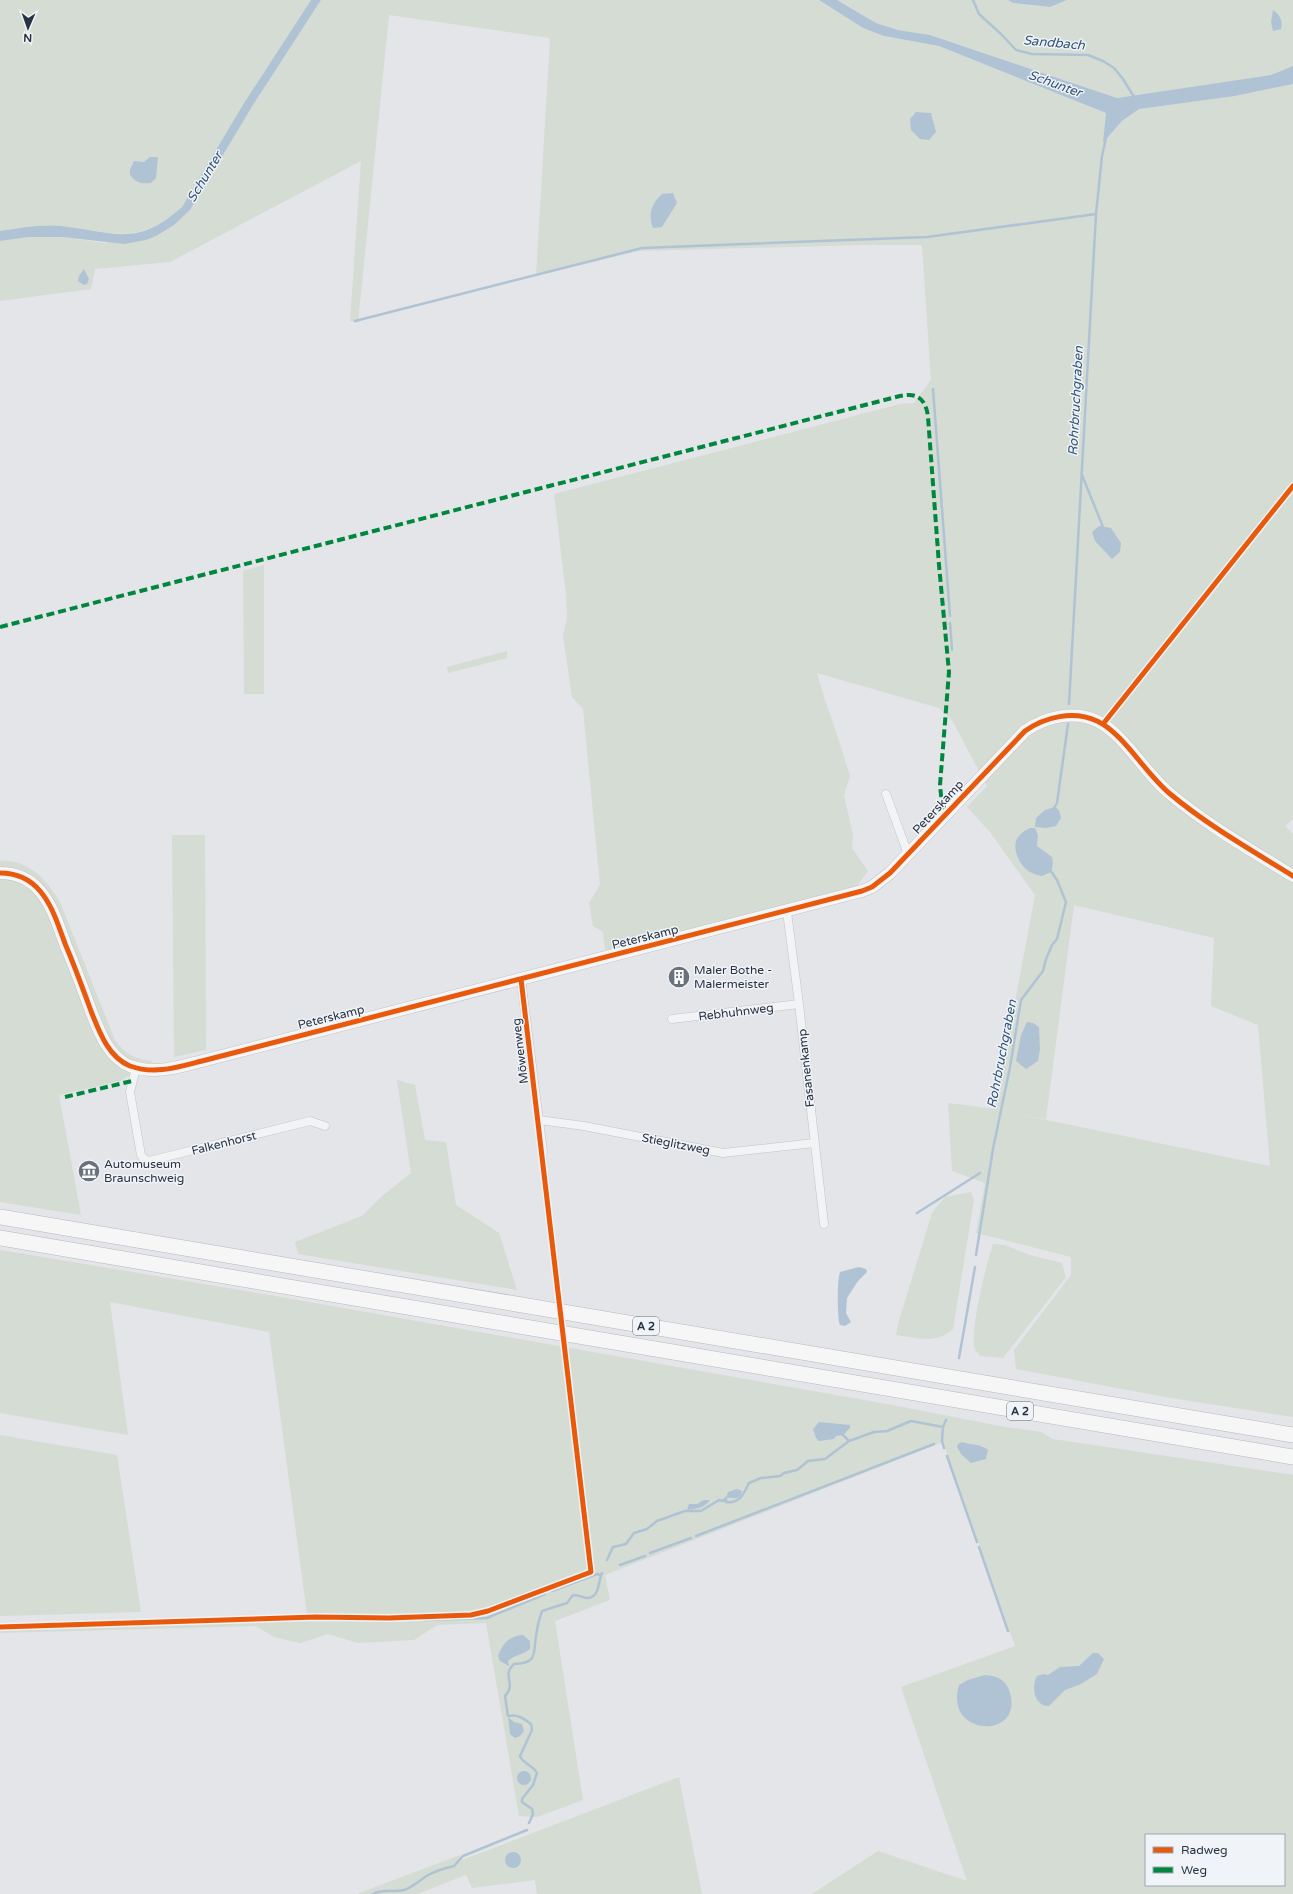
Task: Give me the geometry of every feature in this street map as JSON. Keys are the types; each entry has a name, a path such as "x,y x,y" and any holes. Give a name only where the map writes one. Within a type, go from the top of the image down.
{"highway":[{"name":"A 2","path":"0,1217 1293,1435"},
{"name":"A 2","path":"0,1238 1293,1457"}],"street":[{"name":"Peterskamp","path":"0,873 22,877 30,882 44,897 58,924 96,1022 106,1043 119,1059 136,1068 153,1071 177,1068 787,912 852,895 872,888 890,873 1025,731 1047,719 1063,716 1076,716 1096,720 1110,729 1146,771 1170,794 1235,840 1293,876"},
{"path":"886,794 908,854"},
{"name":"Fasanenkamp","path":"787,912 824,1224"},
{"name":"Möwenweg","path":"522,979 543,1152"},
{"name":"Rebhuhnweg","path":"672,1019 799,1004"},
{"name":"Falkenhorst","path":"136,1068 131,1084 130,1097 141,1155 144,1159 150,1161 310,1121 324,1126"},
{"name":"Stieglitzweg","path":"539,1120 584,1126 723,1153 814,1143"}],"shaded area":[{"path":"0,0 311,0 244,103 182,207 166,220 151,228 124,234 61,226 31,227 0,231"},
{"path":"321,0 819,0 863,28 884,36 939,46 1106,113 1104,143 1122,121 1138,109 1235,96 1293,84 1293,819 1285,826 1293,834 1293,1417 1165,1397 1016,1369 1014,1350 1071,1275 1071,1257 976,1233 985,1183 952,1171 948,1103 995,1109 1035,895 990,832 967,807 987,786 952,720 939,708 817,673 850,776 844,795 853,835 852,848 868,871 854,890 605,950 603,932 593,926 589,903 600,885 583,709 572,697 563,636 567,617 566,594 554,494 900,404 914,403 931,380 922,245 860,245 639,251 536,276 550,38 389,15 358,323 350,321 361,161 170,262 95,269 91,289 0,301 0,241 29,237 62,237 105,243 174,225 190,210 253,105","holes":["1074,905 1214,938 1211,1006 1258,1025 1270,1166 1022,1115 1046,1119"]},
{"path":"837,0 1008,0 1013,3 1050,7 1067,0 1293,0 1293,66 1271,75 1117,98 930,35 898,30 876,23"},
{"path":"264,565 264,694 244,694 243,571"},
{"path":"507,651 507,658 448,673 447,667"},
{"path":"172,835 205,835 206,1050 174,1057"},
{"path":"0,861 10,861 28,867 36,872 49,886 60,902 115,1040 127,1053 136,1058 153,1061 120,1081 59,1095 81,1215 0,1202"},
{"path":"397,1080 415,1085 425,1140 446,1142 456,1205 499,1233 517,1290 298,1254 295,1242 362,1216 382,1196 411,1173"},
{"path":"971,1192 974,1200 953,1329 940,1337 926,1339 896,1335 932,1213 945,1197"},
{"path":"993,1244 1005,1245 1030,1255 1062,1263 1066,1277 1003,1358 980,1356 975,1349 974,1340 976,1313"},
{"path":"0,1250 270,1295 887,1404 1005,1427 1041,1432 1053,1439 1293,1475 1293,1894 812,1894 878,1851 967,1881 901,1687 1015,1646 943,1442 605,1575 610,1600 555,1621 583,1800 537,1817 519,1816 486,1623 437,1625 414,1640 358,1643 328,1634 300,1643 274,1637 256,1626 0,1633 0,1624 307,1614 269,1332 110,1302 128,1435 0,1413"},
{"path":"0,1435 117,1455 141,1612 0,1616"},
{"path":"679,1777 702,1894 537,1894 535,1880 472,1888 466,1875 417,1894 357,1894 460,1855 462,1860"}],"water":[{"name":"Schunter","path":"311,0 321,0 253,105 190,210 174,225 146,240 124,244 62,237 29,237 0,241 0,231 23,228 61,226 124,234 138,233 166,220 182,207 244,103"},
{"name":"Schunter","path":"819,0 837,0 876,23 898,30 930,35 1117,98 1271,75 1293,66 1293,84 1235,96 1139,109 1122,121 1103,143 1106,113 939,46 884,36 863,28"},
{"path":"1008,0 1067,0 1050,7 1013,3"},
{"path":"1273,10 1279,16 1282,23 1281,29 1273,31 1271,22"},
{"path":"916,112 931,113 936,132 929,140 920,139 911,130 910,119"},
{"path":"150,157 158,157 156,178 151,183 142,183 134,180 130,175 130,170 134,161 144,162"},
{"path":"673,193 677,203 662,227 653,228 651,214 653,205 662,194"},
{"path":"84,269 89,279 87,284 84,285 78,281 79,276"},
{"path":"1099,526 1111,528 1121,543 1120,552 1112,559 1095,541 1092,532"},
{"path":"1055,807 1059,810 1061,818 1056,826 1046,828 1035,827 1036,818 1045,810"},
{"path":"1030,828 1035,828 1038,835 1037,846 1052,857 1053,864 1051,872 1042,876 1026,869 1019,861 1017,856 1015,845 1016,840 1023,832"},
{"path":"1027,1022 1033,1023 1039,1027 1040,1049 1038,1061 1026,1069 1016,1061 1021,1035"},
{"path":"859,1267 866,1269 867,1272 858,1281 847,1298 846,1313 851,1322 845,1326 840,1325 838,1315 838,1282 840,1272"},
{"path":"819,1422 850,1425 850,1428 843,1435 836,1436 834,1439 819,1441 816,1438 813,1429"},
{"path":"962,1442 986,1448 988,1450 986,1459 971,1463 961,1454 957,1447 958,1444"},
{"path":"737,1489 742,1491 740,1496 736,1498 726,1498 728,1492"},
{"path":"704,1500 710,1500 708,1503 697,1509 687,1510 689,1504 697,1504"},
{"path":"523,1635 530,1641 530,1649 510,1659 508,1661 509,1666 500,1661 498,1656 504,1644 514,1637"},
{"path":"1093,1653 1098,1653 1104,1659 1097,1674 1081,1684 1065,1690 1049,1706 1040,1703 1037,1700 1034,1685 1037,1676 1043,1674 1048,1675 1060,1667 1079,1666"},
{"path":"985,1675 997,1677 1005,1683 1009,1690 1011,1706 1007,1718 997,1724 985,1726 973,1723 963,1715 957,1702 959,1685 968,1680"},
{"path":"508,1717 514,1722 522,1724 524,1731 520,1736 515,1738 510,1734"},
{"path":"524,1771 529,1773 531,1778 529,1783 524,1785 519,1783 517,1778 519,1773"},
{"path":"513,1852 519,1854 521,1860 519,1866 513,1868 507,1866 505,1860 507,1854"}],"waterway":[{"name":"Sandbach","path":"973,0 979,14 1016,50 1032,54 1088,55 1103,61 1114,68 1134,97"},
{"name":"Rohrbruchgraben","path":"1069,704 1096,214 1102,156 1106,138"},
{"path":"355,321 642,248 927,237 1096,214"},
{"path":"933,389 950,616"},
{"path":"1082,475 1103,527"},
{"path":"950,623 952,650"},
{"name":"Rohrbruchgraben","path":"1053,810 1057,803 1068,724"},
{"name":"Rohrbruchgraben","path":"976,1255 993,1149 1010,1067 1021,1000 1043,971 1052,945 1057,939 1066,902 1057,880 1050,870"},
{"path":"917,1213 980,1173"},
{"name":"Rohrbruchgraben","path":"959,1358 975,1267"},
{"name":"Rohrbruchgraben","path":"607,1560 613,1547 626,1544 634,1533 647,1529 657,1521 685,1511 701,1511 719,1500 723,1501 726,1498 726,1502 738,1500 749,1483 761,1478 780,1476 784,1473 797,1470 808,1461 825,1459 849,1441 874,1432 887,1431 911,1421 943,1427 946,1420"},
{"path":"943,1427 942,1441 944,1448"},
{"path":"843,1435 849,1441"},
{"path":"696,1536 934,1444"},
{"path":"947,1456 977,1542"},
{"path":"650,1553 691,1538"},
{"path":"979,1547 1008,1631"},
{"path":"620,1565 645,1556"},
{"name":"Rohrbruchgraben","path":"529,1823 533,1814 532,1809 522,1802 522,1799 533,1785 537,1773 523,1761 520,1756 532,1730 531,1724 523,1718 508,1716 505,1696 510,1687 510,1668 514,1664 527,1662 533,1656 542,1611 567,1603 573,1595 591,1598 598,1589 602,1573"},
{"path":"552,1591 597,1574 600,1575"},
{"path":"424,1620 487,1618 545,1594"},
{"name":"Rohrbruchgraben","path":"373,1894 381,1891 400,1891 407,1889 428,1875 454,1866 463,1856 527,1830"}],"marked path":[{"path":"0,627 900,396 911,395 916,396 923,401 928,417 949,672 940,785 942,805 948,812"},
{"path":"65,1097 132,1081"}],"cycle path":[{"path":"1103,724 1293,486"},
{"path":"0,873 12,874 27,880 32,883 45,897 55,917 97,1027 105,1043 122,1062 139,1069 148,1070 184,1066 862,891 872,887 890,873 1025,731 1041,722 1060,717 1078,716 1088,718 1107,727 1116,734 1151,775 1169,793 1198,816 1293,876"},
{"path":"0,1627 316,1617 389,1618 471,1615 488,1611 591,1572 521,979"}],"place":[{"name":"Maler Bothe - Malermeister","path":"679,977"},
{"name":"Automuseum Braunschweig","path":"89,1171"}]}
